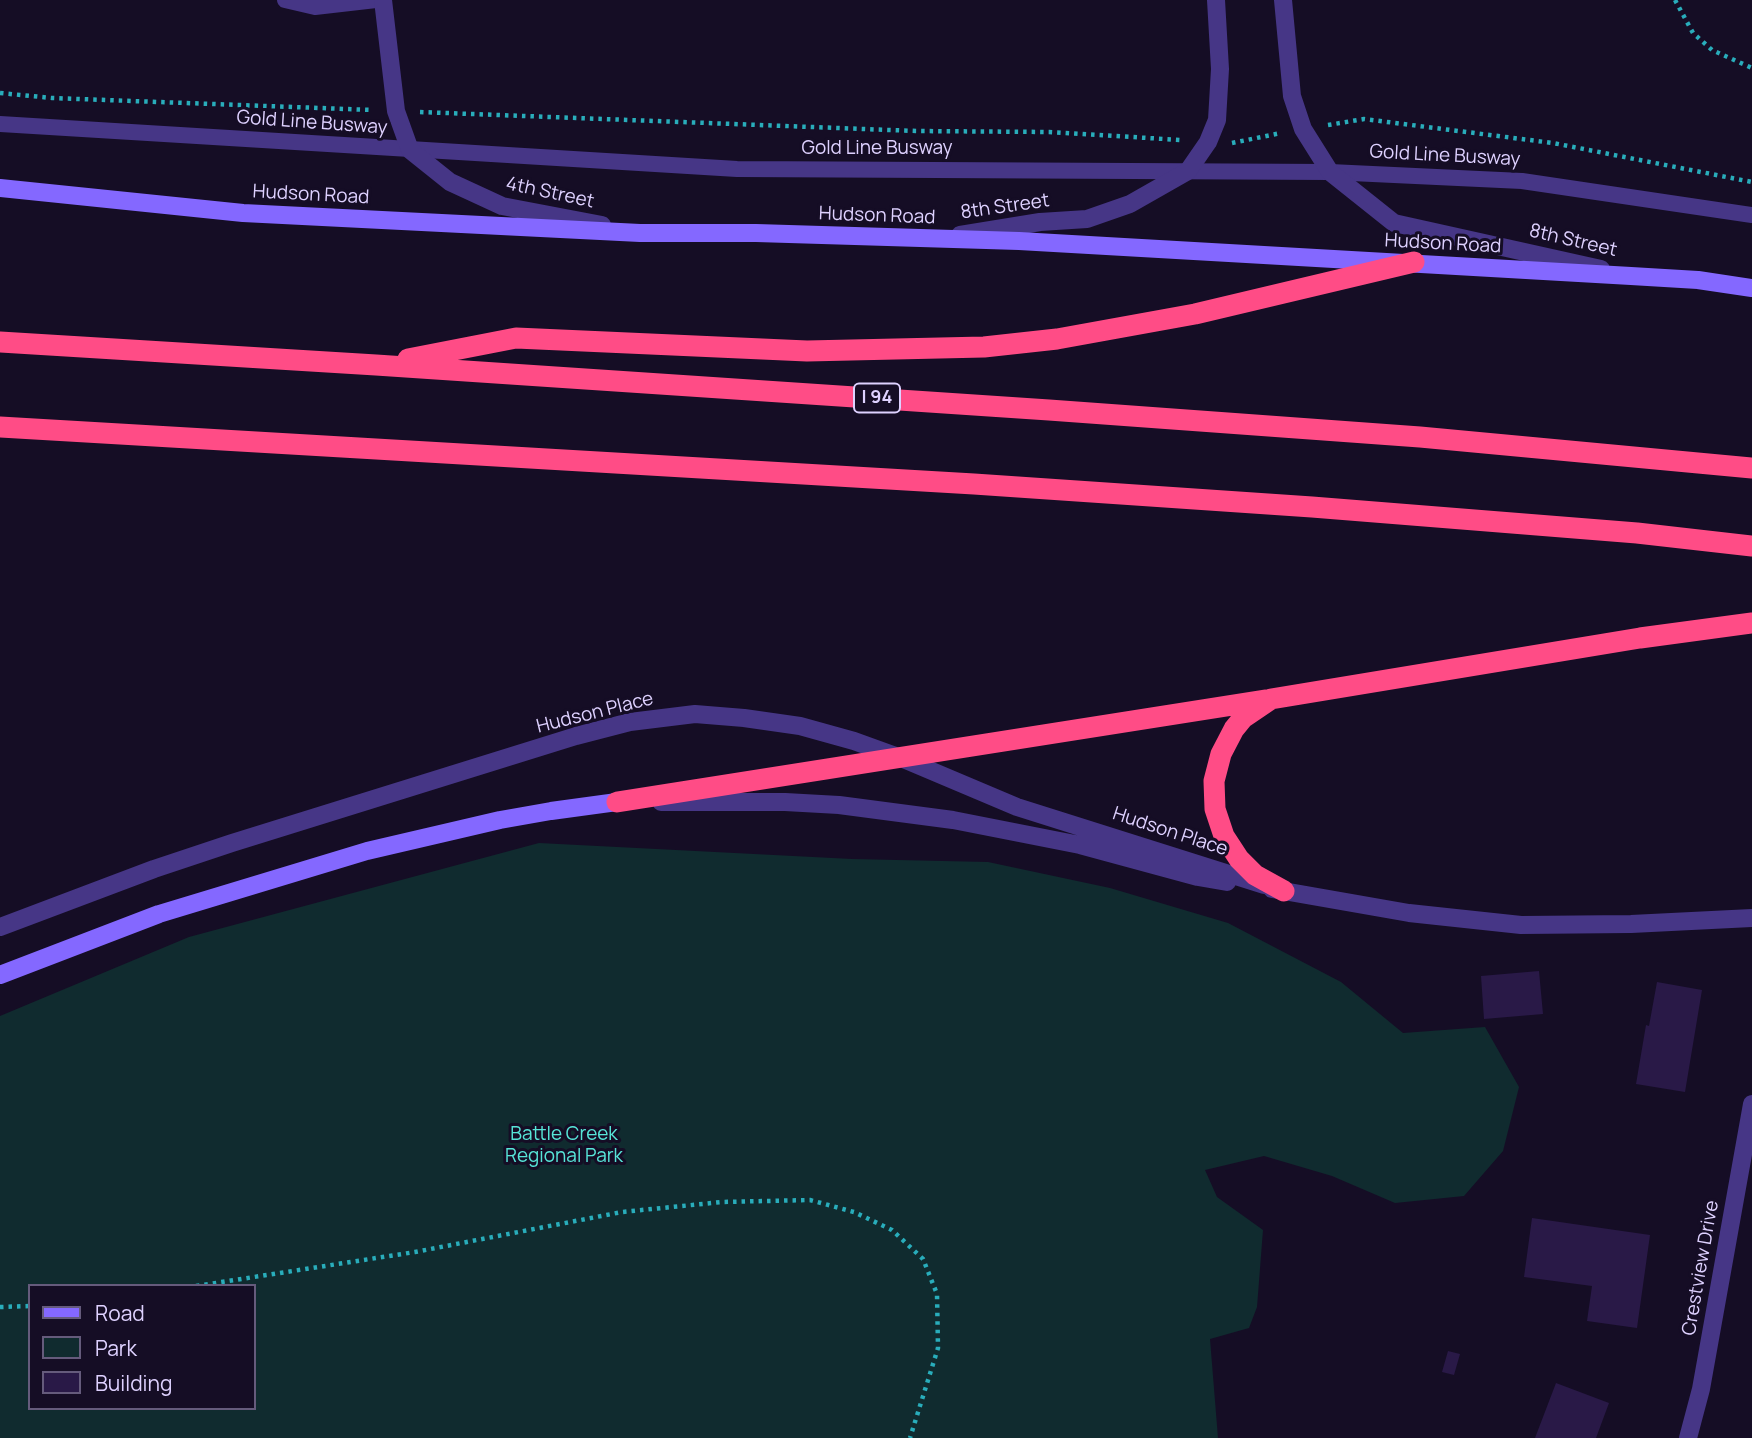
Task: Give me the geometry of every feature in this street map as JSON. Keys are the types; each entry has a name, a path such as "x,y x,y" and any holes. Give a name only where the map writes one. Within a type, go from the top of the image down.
{"highway":[{"path":"376,365 516,338 807,351 984,347 1057,339 1195,314 1414,262"},
{"name":"I 94","path":"0,342 376,365 1407,436 1752,468"},
{"path":"0,427 974,484 1353,510 1637,533 1752,546"},
{"path":"617,802 1640,638 1752,624"},
{"path":"1271,699 1243,718 1221,754 1214,781 1215,809 1224,836 1239,859 1255,875 1284,891"}],"street":[{"path":"383,0 396,111 410,150"},
{"name":"8th Street","path":"931,239 1040,222 1087,219 1130,204 1188,171 1208,142 1217,120 1219,98 1216,0"},
{"name":"8th Street","path":"1283,0 1292,96 1303,129 1329,172 1395,223 1631,276"},
{"name":"4th Street","path":"410,150 450,182 502,206 640,233"},
{"name":"Hudson Road","path":"0,188 243,213 640,233 756,233 1019,241 1698,280 1752,288"},
{"name":"Hudson Place","path":"0,927 154,869 232,843 587,733 630,722 695,714 800,726 901,758 1017,807 1284,891"},
{"name":"Hudson Place","path":"0,975 159,914 367,851 500,820 617,802 785,802 839,805 917,815 1039,836 1198,877 1409,913 1521,925 1631,924 1752,918"},
{"name":"Crestview Drive","path":"1688,1438 1701,1388 1752,1104"}],"lane":[{"path":"285,0 315,7 376,0"},
{"name":"Gold Line Busway","path":"0,124 737,169 1329,172 1522,181 1752,215"}],"path":[{"path":"1675,0 1693,33 1712,50 1752,68"},
{"path":"0,93 51,98 916,131 1049,132 1230,143 1364,119 1553,144 1752,182"},
{"path":"209,1284 415,1252 622,1212 722,1202 810,1200 854,1212 891,1230 923,1259 937,1294 939,1348 910,1438"},
{"path":"0,1307 28,1306"}],"green space":[{"name":"Battle Creek Regional Park","path":"539,843 852,859 988,862 1110,888 1228,923 1341,982 1403,1033 1485,1027 1519,1087 1503,1151 1464,1196 1395,1203 1332,1176 1264,1156 1205,1170 1217,1197 1263,1230 1257,1307 1249,1328 1210,1339 1218,1438 0,1438 0,1016 189,937"}],"building":[{"path":"1539,971 1543,1014 1484,1019 1481,976"},
{"path":"1657,982 1702,990 1685,1092 1636,1084 1646,1025 1649,1026"},
{"path":"1532,1218 1650,1235 1637,1328 1587,1321 1592,1286 1524,1277"},
{"path":"1448,1351 1460,1354 1454,1375 1442,1372"},
{"path":"1556,1383 1609,1403 1596,1438 1535,1438"}]}
